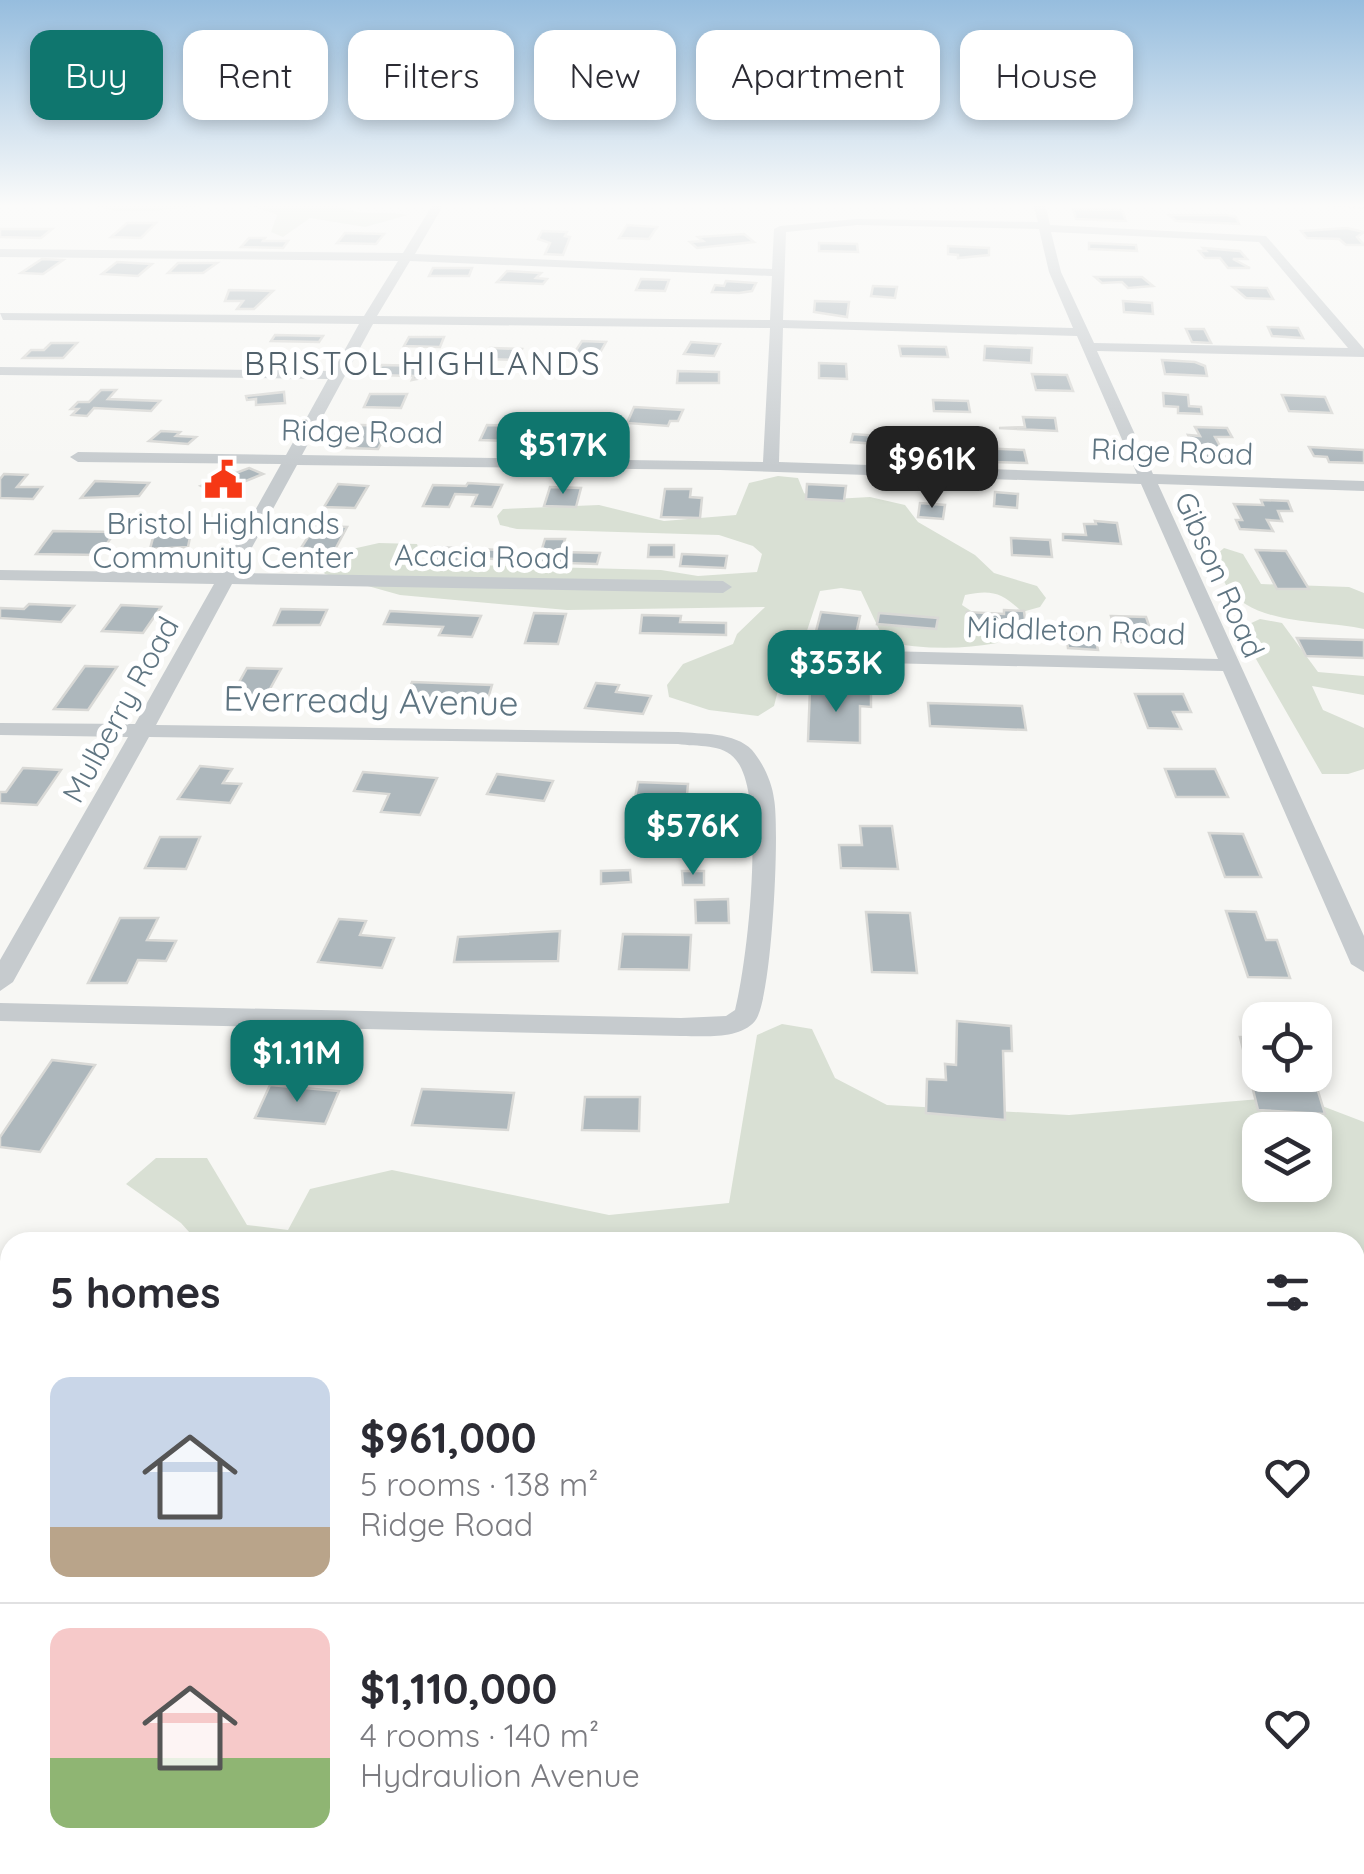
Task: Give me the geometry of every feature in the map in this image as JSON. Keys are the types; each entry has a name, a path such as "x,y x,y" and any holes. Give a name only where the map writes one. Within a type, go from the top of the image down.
{"street":[{"name":"Mulberry Road","path":"0,982 386,291"},
{"path":"771,467 778,291"},
{"name":"Gibson Road","path":"1064,291 1230,666 1352,911 1364,964"},
{"path":"1308,291 1362,353"},
{"path":"3,316 776,323 1362,353"},
{"path":"0,372 337,375"},
{"name":"Ridge Road","path":"78,457 771,467 1364,486"},
{"name":"Acacia Road","path":"0,575 723,587"},
{"name":"Middleton Road","path":"800,654 1230,666"},
{"name":"Everready Avenue","path":"0,729 678,738 717,742 739,750 757,776 765,807 755,975 747,1013 738,1021 681,1026 0,1012"}],"shaded area":[{"path":"778,476 798,478 804,493 816,500 870,497 905,505 918,522 975,555 994,573 1037,586 1046,598 1040,607 1022,612 996,594 965,595 962,605 1003,632 997,643 941,648 885,642 861,591 820,591 801,649 783,671 774,706 758,716 709,710 669,697 667,685 683,664 733,644 737,634 765,607 567,610 400,595 325,574 318,566 321,556 379,543 417,544 420,553 401,561 437,564 661,570 698,576 757,572 762,554 753,546 719,535 517,529 500,525 497,516 503,509 599,505 664,521 736,515 749,483"},
{"path":"1224,548 1243,554 1261,584 1349,587 1364,593 1364,629 1289,619 1252,608 1237,598 1224,581 1216,555"},
{"path":"1260,619 1282,623 1318,672 1364,676 1364,695 1312,686 1323,710 1364,728 1364,769 1348,774 1322,774 1256,659 1247,625"},
{"path":"782,1024 812,1029 835,1078 887,1105 1069,1115 1296,1096 1364,1122 1364,1232 189,1232 126,1184 156,1158 207,1158 247,1225 288,1230 310,1189 392,1170 609,1215 729,1203 757,1035"}],"building":[{"path":"228,291 273,291 254,309 237,309 243,301 225,301"},
{"path":"872,291 896,291 895,298 871,296"},
{"path":"1238,291 1269,291 1273,299 1246,298"},
{"path":"815,301 849,302 847,317 814,312"},
{"path":"1123,301 1152,303 1153,314 1124,312"},
{"path":"1268,327 1298,328 1303,338 1272,336"},
{"path":"1186,329 1204,329 1211,343 1192,342"},
{"path":"275,335 323,336 319,342 271,341"},
{"path":"409,337 444,337 440,347 404,346"},
{"path":"582,341 606,342 598,356 554,357 558,351 565,351 563,355 575,352"},
{"path":"691,342 720,344 714,356 684,354"},
{"path":"51,343 77,343 63,358 23,358 31,350 44,350"},
{"path":"899,346 946,347 948,357 901,356"},
{"path":"985,346 1032,348 1031,363 984,360"},
{"path":"490,348 522,349 517,360 485,359"},
{"path":"1162,360 1195,362 1205,366 1207,376 1165,374"},
{"path":"819,363 846,364 847,379 819,378"},
{"path":"382,365 425,366 420,376 427,377 412,380 414,376 375,375"},
{"path":"678,371 719,372 719,383 677,383"},
{"path":"1032,374 1067,375 1073,391 1036,390"},
{"path":"101,390 116,390 108,399 160,401 151,411 94,408 87,416 72,415 78,409 71,409 78,402 89,402"},
{"path":"284,392 285,403 256,405 256,399 247,400 246,396"},
{"path":"1163,393 1188,395 1189,406 1201,407 1202,414 1178,413 1178,407 1164,406"},
{"path":"370,394 407,394 401,408 364,407"},
{"path":"1282,395 1325,397 1332,413 1289,411"},
{"path":"933,400 968,401 970,412 934,411"},
{"path":"634,407 683,410 678,421 670,421 668,426 627,423"},
{"path":"1023,417 1055,418 1057,431 999,428 1025,427"},
{"path":"361,425 391,426 378,449 347,448"},
{"path":"487,425 546,427 541,442 480,440"},
{"path":"1195,427 1227,428 1232,437 1215,437 1227,459 1200,459 1188,435 1200,436"},
{"path":"161,431 196,437 188,444 149,441"},
{"path":"853,434 904,438 902,446 851,442"},
{"path":"958,447 1024,450 1027,463 960,461"},
{"path":"1309,447 1364,450 1364,463 1329,462 1327,457 1314,456"},
{"path":"249,468 263,474 216,493 201,486"},
{"path":"4,474 27,475 17,487 42,487 33,499 0,498 0,479"},
{"path":"95,481 149,483 139,496 81,498"},
{"path":"338,484 368,486 355,508 324,507"},
{"path":"807,484 846,486 844,501 806,499"},
{"path":"433,485 502,485 492,507 472,506 477,495 455,494 449,507 423,506"},
{"path":"550,487 581,488 576,507 544,506"},
{"path":"665,489 691,489 690,497 702,498 700,518 661,517"},
{"path":"995,492 1018,494 1017,508 994,506"},
{"path":"1261,500 1288,501 1292,511 1278,511 1282,521 1267,520 1273,531 1240,529 1236,520 1242,520 1234,504 1263,505"},
{"path":"920,503 945,505 943,519 918,517"},
{"path":"1095,521 1117,523 1121,544 1063,540 1063,534 1086,535 1084,524 1096,524"},
{"path":"315,526 347,527 330,559 302,558 307,548 301,548"},
{"path":"53,531 115,532 99,555 36,554"},
{"path":"191,532 188,547 150,549 154,534"},
{"path":"1011,538 1050,540 1052,557 1012,555"},
{"path":"545,539 565,539 561,552 600,553 597,564 538,562"},
{"path":"649,545 674,545 674,557 648,557"},
{"path":"435,547 499,550 495,559 473,558 470,564 428,563"},
{"path":"1256,550 1286,551 1309,589 1277,589"},
{"path":"682,554 727,556 725,568 680,566"},
{"path":"29,604 74,606 61,622 0,618 0,608 24,609"},
{"path":"121,605 161,607 143,633 102,631"},
{"path":"281,609 327,610 320,625 274,625"},
{"path":"1004,610 1024,611 1026,627 1001,626 1001,633 969,631 967,612 1004,614"},
{"path":"390,611 481,616 472,637 439,635 443,627 384,624"},
{"path":"821,612 860,616 854,643 814,639"},
{"path":"534,613 566,614 558,644 525,643"},
{"path":"879,613 938,618 936,629 877,624"},
{"path":"642,615 681,616 680,622 726,623 726,635 640,633"},
{"path":"1111,616 1146,617 1155,643 1119,642"},
{"path":"1066,633 1095,635 1098,650 1068,648"},
{"path":"1297,638 1364,640 1364,658 1306,656"},
{"path":"85,666 117,667 88,710 54,709"},
{"path":"247,668 281,669 266,696 232,695"},
{"path":"412,682 492,685 487,702 405,699"},
{"path":"596,683 619,685 616,692 651,696 643,714 585,708"},
{"path":"810,689 871,692 871,707 860,706 860,743 808,741"},
{"path":"1135,694 1183,694 1191,712 1173,712 1181,729 1148,728"},
{"path":"928,703 1022,706 1026,730 930,726"},
{"path":"200,766 232,769 223,783 241,784 230,803 178,799"},
{"path":"23,768 61,770 37,805 0,803 0,792 6,792"},
{"path":"1165,769 1215,769 1228,797 1176,797"},
{"path":"363,772 437,778 420,815 381,812 389,794 354,791"},
{"path":"497,774 553,781 544,801 487,794"},
{"path":"638,782 688,784 682,849 642,847 647,803 634,803"},
{"path":"860,826 892,826 898,869 841,868 839,845 862,845"},
{"path":"1209,833 1243,834 1261,877 1225,877"},
{"path":"160,837 200,837 186,869 145,868"},
{"path":"630,870 631,882 601,884 601,871"},
{"path":"682,871 704,871 704,885 683,885"},
{"path":"728,899 729,923 696,923 695,900"},
{"path":"1226,911 1256,912 1266,940 1277,940 1290,978 1248,977"},
{"path":"866,912 910,913 917,973 872,972"},
{"path":"120,918 158,918 147,940 176,941 166,961 138,960 127,983 88,983"},
{"path":"339,919 366,921 360,935 394,938 382,968 318,962"},
{"path":"560,931 558,961 454,962 458,937"},
{"path":"623,934 691,935 689,970 619,969"},
{"path":"957,1021 1011,1026 1012,1051 1003,1051 1005,1120 926,1113 927,1079 946,1080 945,1064 956,1065"},
{"path":"52,1060 95,1065 40,1152 0,1147 0,1137"},
{"path":"270,1085 339,1091 325,1124 255,1118"},
{"path":"422,1089 514,1093 508,1130 412,1125"},
{"path":"1254,1092 1318,1092 1324,1112 1292,1112 1258,1110"},
{"path":"585,1097 640,1097 639,1131 582,1130"}],"place":[{"name":"Bristol Highlands Community Center","path":"223,480"}],"district":[{"name":"BRISTOL HIGHLANDS","path":"423,364"}]}
